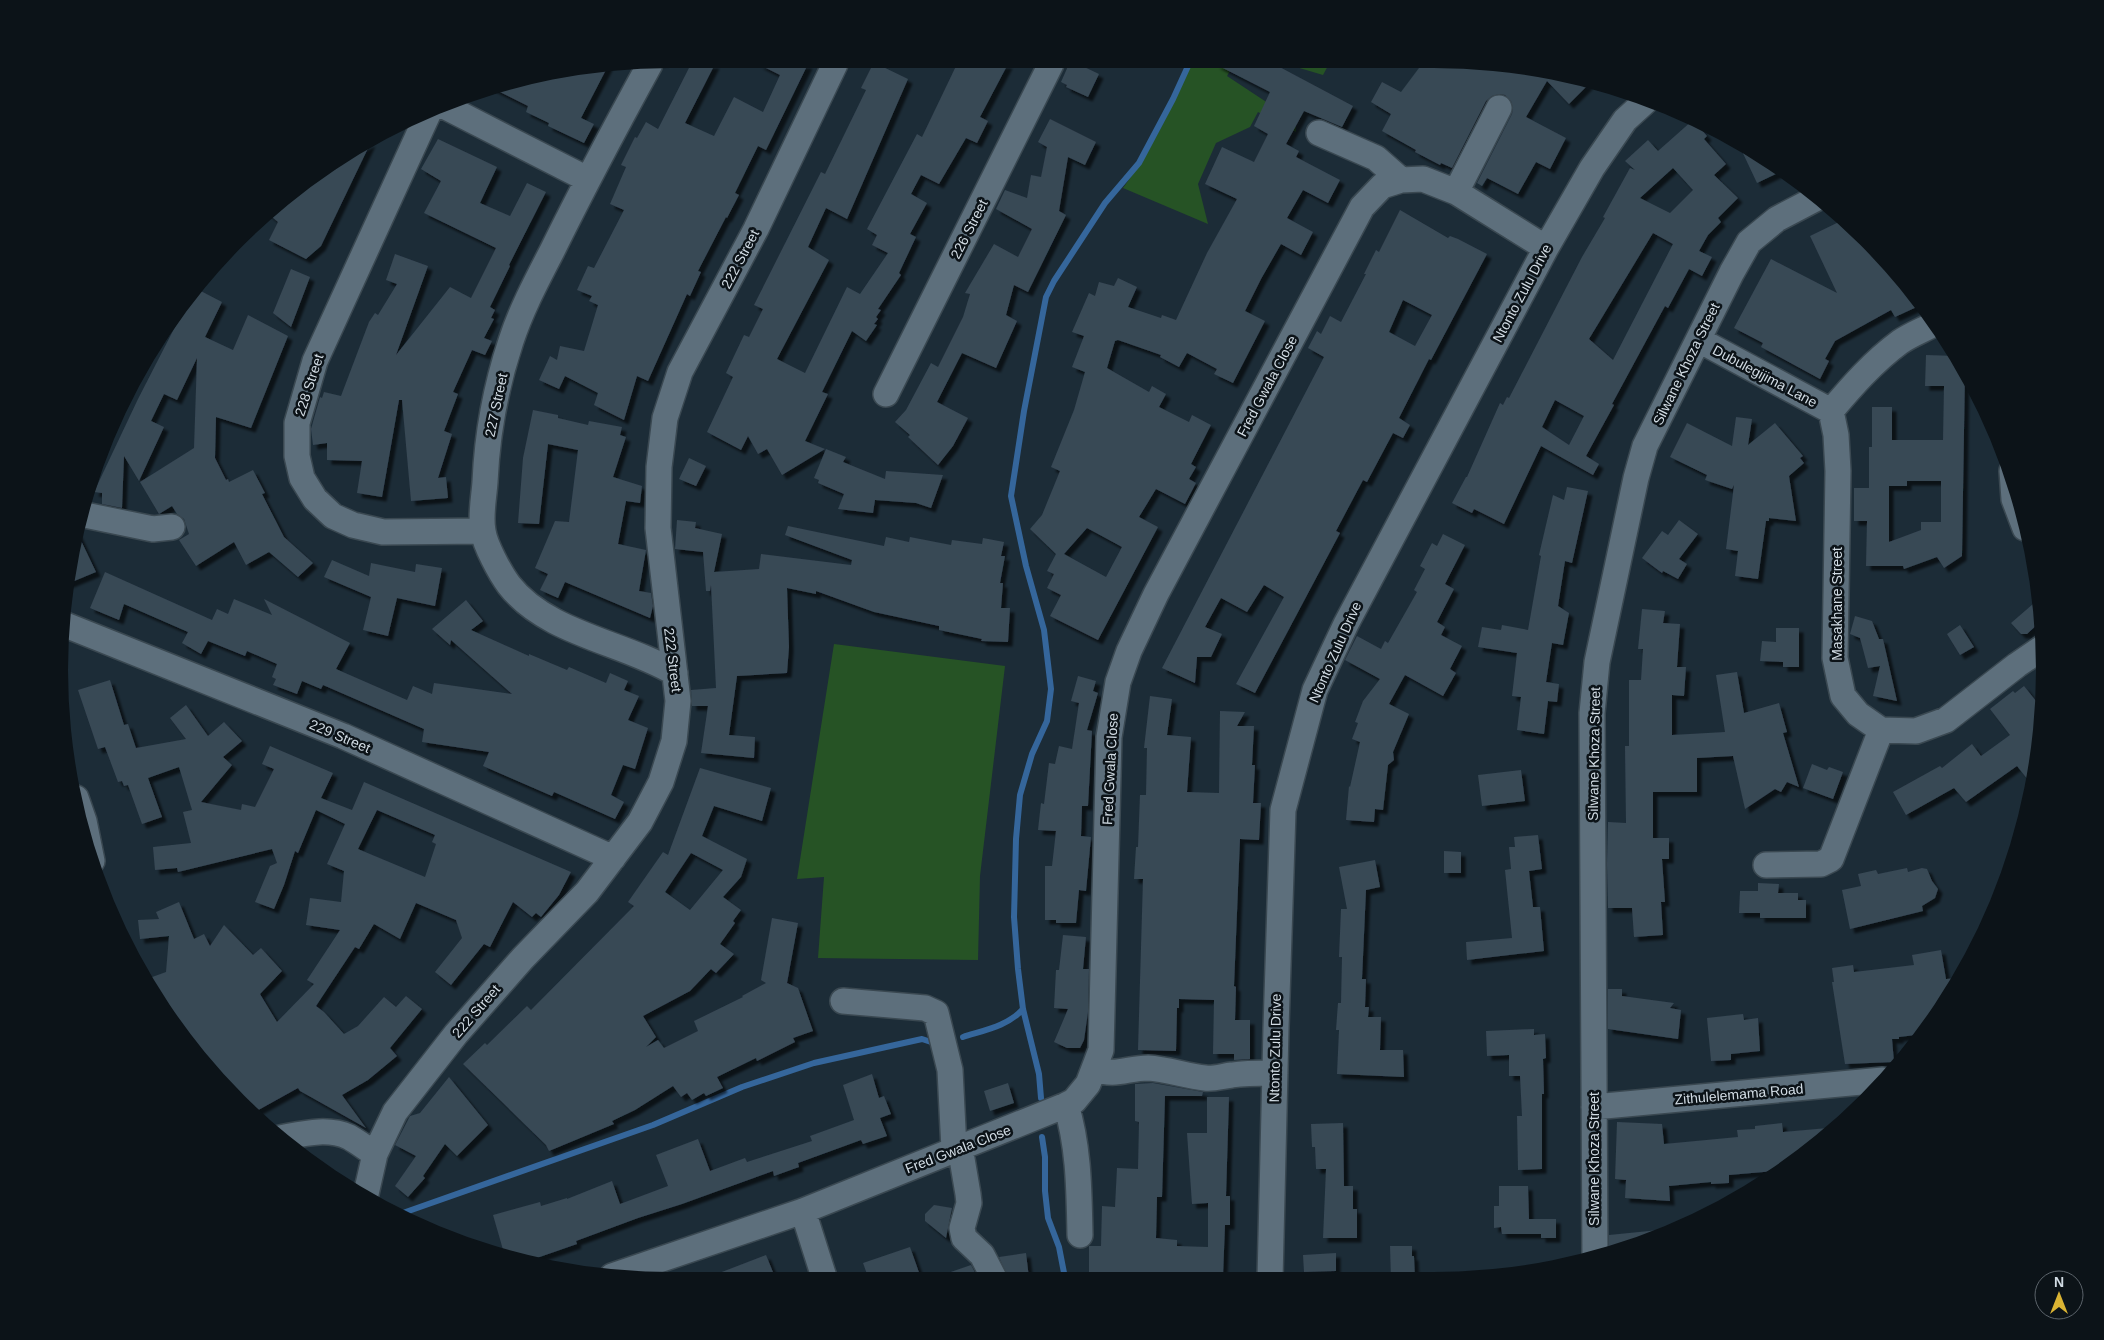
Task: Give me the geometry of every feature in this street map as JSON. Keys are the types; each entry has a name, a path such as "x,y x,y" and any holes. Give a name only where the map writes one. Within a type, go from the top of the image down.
{"street":[{"name":"222 Street","path":"367,1191 375,1154 395,1112 456,1034 523,958 587,892 640,822 661,782 674,741 678,701 658,528 659,467 665,418 680,372 756,229 833,68"},
{"name":"226 Street","path":"886,394 1049,68"},
{"name":"227 Street","path":"647,69 587,179 539,277 511,340 496,395 486,457 483,531 494,558 510,585 531,605 558,622 659,663 675,673"},
{"name":"Ntonto Zulu Drive","path":"1270,1272 1283,810 1315,690 1346,624 1546,248 1592,168 1625,120 1642,104"},
{"path":"1456,192 1499,108"},
{"path":"450,109 587,179"},
{"name":"228 Street","path":"425,120 315,361 297,423 297,456 302,478 315,499 333,516 353,525 383,532 483,531"},
{"path":"1318,133 1376,158 1400,180"},
{"name":"Fred Gwala Close","path":"635,1271 803,1211 1074,1101 1088,1084 1101,1050 1109,737 1118,682 1129,651 1156,594 1362,207 1382,186 1400,180 1423,179 1456,192 1546,248"},
{"name":"Silwane Khoza Street","path":"1595,1251 1592,713 1597,662 1636,478 1645,446 1732,272 1750,242 1777,219 1812,201"},
{"path":"1831,411 1858,379 1880,358 1901,341 1929,327"},
{"name":"Dubulegijima Lane","path":"1699,340 1831,411"},
{"name":"Masakhane Street","path":"1831,411 1836,435 1838,471 1835,658 1843,696 1858,714 1881,730"},
{"path":"88,516 152,529 172,527"},
{"name":"229 Street","path":"69,627 343,736 613,858"},
{"path":"1766,865 1821,864 1832,859 1881,730 1916,730 1946,720 2036,652"},
{"path":"843,1001 925,1008 936,1013 950,1070 957,1148 968,1194 969,1203 962,1228 964,1238 982,1255 991,1272"},
{"path":"1095,1069 1107,1074 1121,1073 1135,1068 1150,1068 1171,1070 1207,1078 1247,1073 1275,1073"},
{"name":"Zithulelemama Road","path":"1594,1107 1874,1081"},
{"path":"1062,1107 1073,1126 1080,1234"},
{"path":"290,1137 328,1132 348,1137 375,1154"},
{"path":"803,1211 822,1272"}],"green space":[{"path":"1186,68 1232,68 1227,76 1295,121 1296,132 1258,112 1250,127 1216,143 1198,184 1208,224 1123,188 1160,129"},
{"path":"1299,68 1327,68 1323,75"},
{"path":"834,644 1005,666 980,876 978,960 818,958 824,877 797,879"}],"building":[{"path":"689,68 713,68 685,123 714,136 734,97 763,112 780,75 766,68 806,68 766,150 758,146 735,193 739,195 698,271 701,272 690,296 687,294 648,381 637,376 624,420 594,405 598,393 565,376 559,389 539,380 550,356 557,360 560,346 584,351 598,305 589,301 592,296 577,290 588,266 594,268 624,210 610,204 626,167 621,165 635,137 637,138 646,122 658,129"},
{"path":"871,68 885,68 908,79 847,219 826,208 808,247 829,260 777,359 805,373 847,287 860,294 888,253 872,245 877,235 867,229 917,134 922,137 955,68 1006,68 980,117 988,121 977,143 966,138 939,184 921,175 911,194 927,203 910,234 916,237 899,273 901,275 878,309 881,310 874,324 877,325 866,341 852,331 822,392 828,394 805,441 825,449 782,475 767,449 758,454 748,436 741,450 707,432 733,377 726,373 744,335 749,337 763,309 754,305 821,172 825,174 866,90 861,88"},
{"path":"1067,68 1086,68 1099,74 1088,97 1066,87 1067,85 1061,82"},
{"path":"1223,68 1282,68 1353,106 1342,127 1304,111 1286,144 1299,151 1296,157 1340,180 1328,203 1303,190 1287,218 1313,232 1301,255 1281,244 1261,279 1245,311 1265,321 1233,383 1214,374 1217,369 1187,353 1179,367 1160,357 1161,355 1118,340 1115,341 1107,368 1149,392 1152,386 1166,394 1159,407 1189,422 1192,415 1211,425 1191,464 1196,467 1189,479 1196,483 1185,504 1156,489 1139,517 1158,527 1098,640 1050,616 1061,595 1047,588 1054,574 1047,571 1056,554 1030,529 1042,515 1060,471 1051,467 1074,410 1085,372 1072,367 1084,336 1072,332 1089,293 1095,296 1099,282 1114,286 1118,278 1137,287 1128,307 1161,318 1162,315 1176,320 1207,253 1237,199 1205,184 1222,147 1254,162 1268,134 1254,126 1270,92","holes":["1087,528 1122,547 1106,577 1064,554"]},
{"path":"1419,68 1473,69 1513,73 1586,87 1569,104 1547,81 1526,117 1566,138 1550,169 1536,162 1518,194 1487,178 1482,186 1477,183 1512,114 1511,101 1505,95 1492,96 1486,101 1452,168 1441,163 1440,165 1415,152 1416,150 1382,131 1391,114 1371,102 1382,82 1401,92"},
{"path":"605,72 581,118 594,124 584,143 548,126 549,123 526,112 528,106 500,92 552,79"},
{"path":"1050,119 1096,142 1085,165 1068,157 1059,211 1066,215 1028,292 1014,285 1006,315 1017,321 996,368 962,353 937,402 968,418 953,446 938,465 895,422 906,410 931,363 938,367 963,317 970,294 965,293 994,244 1018,257 1032,229 996,209 1005,190 1027,198 1031,175 1041,177 1047,147 1038,142"},
{"path":"1688,124 1703,132 1707,136 1704,139 1726,164 1714,175 1738,198 1718,218 1721,222 1708,235 1699,251 1712,257 1702,276 1689,269 1668,308 1665,306 1586,456 1599,464 1593,475 1541,446 1504,524 1474,509 1472,513 1452,503 1467,477 1500,403 1503,405 1507,397 1509,398 1630,168 1635,170 1625,161 1648,140 1658,151","holes":["1673,168 1693,190 1670,213 1640,198","1653,233 1673,244 1613,360 1589,339","1555,400 1584,416 1569,445 1542,427"]},
{"path":"438,139 497,167 480,203 510,216 527,183 546,192 490,307 495,310 491,318 494,319 484,338 492,341 485,355 472,350 453,392 458,394 444,431 452,434 438,478 446,477 448,498 411,501 402,400 399,400 382,497 357,493 362,461 327,460 327,443 313,445 311,429 320,397 322,398 324,392 341,396 369,322 375,313 378,315 397,284 386,280 395,254 428,266 396,355 450,287 471,298 496,248 424,213 441,181 421,169"},
{"path":"368,149 321,246 306,259 269,240 278,222 273,217 303,192"},
{"path":"1743,153 1776,174 1757,183"},
{"path":"1400,210 1448,238 1450,236 1458,239 1487,254 1399,418 1410,425 1403,438 1393,433 1367,482 1363,480 1336,531 1340,533 1255,693 1236,684 1284,597 1264,585 1247,612 1221,598 1205,627 1222,634 1211,657 1197,657 1195,683 1162,668 1324,357 1308,348 1317,331 1321,334 1330,316 1341,322 1376,250 1379,252","holes":["1403,300 1432,315 1415,346 1389,332"]},
{"path":"1837,223 1887,273 1915,308 1895,317 1891,310 1835,341 1825,359 1829,361 1820,379 1761,347 1763,343 1734,328 1771,259 1837,293 1810,236"},
{"path":"291,269 310,277 291,327 273,313"},
{"path":"202,291 222,302 205,337 233,350 248,315 288,336 251,428 216,417 215,458 226,480 228,479 229,482 253,470 265,493 262,494 284,537 313,563 298,577 269,552 246,565 234,542 196,566 179,540 189,534 184,519 177,514 172,506 159,514 140,482 194,448 197,358 177,400 164,394 151,421 164,427 139,481 124,456 122,508 102,504 102,493 94,492 95,490 176,326"},
{"path":"1926,355 1948,356 1965,386 1962,556 1944,568 1937,557 1904,569 1903,566 1866,566 1867,521 1854,521 1854,488 1869,488 1869,447 1872,447 1872,407 1892,407 1892,440 1943,440 1944,386 1925,386","holes":["1907,481 1941,481 1941,522 1921,522 1921,530 1889,542 1889,486 1907,486"]},
{"path":"533,410 558,415 558,418 588,425 589,421 622,427 620,435 626,437 613,477 642,486 640,503 626,501 618,544 646,550 639,591 651,593 653,606 650,618 565,582 558,598 540,590 548,574 535,568 555,521 569,522 578,450 548,444 539,524 518,523 523,458"},
{"path":"1736,417 1752,419 1748,445 1775,423 1803,456 1800,458 1804,463 1789,476 1796,521 1769,518 1769,521 1766,521 1758,579 1735,576 1738,551 1726,549 1734,485 1732,489 1705,480 1707,475 1670,457 1687,423 1732,446"},
{"path":"826,449 846,457 843,462 885,479 886,471 943,475 931,508 916,503 875,500 873,513 838,509 844,494 818,483 819,480 814,478"},
{"path":"689,458 706,466 696,486 679,479"},
{"path":"1567,487 1588,491 1572,563 1565,561 1558,606 1569,613 1563,645 1552,643 1546,682 1559,684 1557,702 1548,701 1544,734 1517,730 1521,697 1512,696 1517,653 1478,647 1482,627 1501,630 1502,625 1528,630 1541,556 1539,555 1553,495 1564,500"},
{"path":"677,520 696,522 695,528 722,534 714,572 759,569 761,554 851,565 852,560 785,535 788,526 884,546 886,537 909,542 910,537 951,545 952,540 982,544 983,538 1004,542 1001,556 1005,556 1000,583 1003,583 1001,608 1010,608 1008,642 981,641 982,639 939,630 939,626 874,612 816,591 816,594 787,588 789,647 787,673 737,676 729,735 755,737 754,758 701,753 708,706 692,706 691,690 716,688 711,585 710,591 706,591 703,552 675,549"},
{"path":"1679,520 1698,534 1679,559 1687,564 1678,579 1663,571 1662,573 1642,558 1662,531 1668,535"},
{"path":"1443,534 1465,545 1445,584 1454,589 1437,622 1445,627 1441,635 1462,646 1450,669 1456,673 1443,696 1405,675 1389,704 1409,714 1393,752 1394,760 1388,765 1383,810 1375,809 1374,822 1346,820 1349,786 1360,742 1352,739 1358,723 1355,722 1363,701 1380,679 1345,660 1357,636 1381,649 1385,641 1388,643 1417,592 1414,590 1425,569 1420,566 1432,543 1437,546"},
{"path":"81,542 96,572 75,581"},
{"path":"332,560 369,576 371,563 415,572 416,564 442,568 435,606 397,598 388,636 363,630 371,597 324,577"},
{"path":"105,572 212,620 217,609 228,614 234,599 272,615 264,599 350,643 336,669 407,700 413,686 432,694 434,683 512,694 451,640 450,645 432,629 466,600 483,621 471,630 529,656 529,654 567,670 569,667 606,683 610,673 628,681 624,690 639,696 628,720 648,728 635,769 623,765 611,795 624,802 615,819 554,792 552,796 483,766 489,752 422,742 424,729 323,685 321,689 302,681 297,694 273,685 276,679 272,677 277,664 247,651 245,656 208,641 201,654 182,643 188,632 124,604 119,620 90,608"},
{"path":"2032,605 2035,627 2027,634 2021,634 2011,623"},
{"path":"1642,609 1665,611 1663,623 1680,624 1677,667 1686,667 1684,696 1672,695 1672,735 1725,732 1716,675 1737,672 1744,713 1779,703 1787,732 1783,733 1799,787 1787,782 1781,792 1775,789 1745,809 1733,756 1697,758 1697,792 1653,792 1653,838 1669,838 1669,859 1662,859 1665,902 1661,902 1663,935 1634,937 1632,908 1608,908 1608,822 1626,823 1625,746 1629,746 1629,680 1641,680 1643,649 1638,649"},
{"path":"1855,616 1872,621 1879,639 1883,639 1897,701 1873,696 1880,666 1868,668 1860,638 1850,634"},
{"path":"1960,625 1974,647 1960,655 1947,634"},
{"path":"1776,628 1799,628 1799,667 1783,667 1783,662 1760,661 1762,641 1776,642"},
{"path":"1078,676 1096,681 1093,691 1098,693 1087,730 1092,731 1088,806 1082,806 1081,836 1091,837 1086,891 1079,890 1076,923 1056,923 1056,920 1045,920 1045,866 1052,866 1056,831 1038,830 1041,803 1044,804 1049,763 1055,764 1059,746 1072,749 1079,703 1071,701"},
{"path":"110,680 124,725 128,724 136,748 186,739 170,718 186,705 208,736 224,722 242,741 223,757 232,765 201,802 241,810 242,804 255,807 274,769 262,764 270,746 333,773 321,798 352,810 364,782 571,872 559,895 541,917 536,913 532,917 513,902 490,947 484,944 451,985 435,972 462,938 456,920 416,903 400,939 374,924 359,949 355,947 316,1006 344,1034 358,1026 384,997 396,1007 406,996 422,1009 390,1048 397,1056 368,1080 342,1095 366,1128 300,1091 298,1088 259,1110 217,1067 169,1005 152,977 166,972 169,936 140,939 138,920 159,919 156,912 179,902 194,939 204,934 210,946 224,925 253,955 261,948 282,971 260,994 277,1022 314,984 307,980 340,930 306,925 310,898 341,902 344,871 327,864 345,824 316,810 298,853 295,851 274,909 255,902 270,866 277,863 272,849 178,872 177,868 155,870 153,847 191,843 183,812 192,810 179,767 148,778 162,817 142,824 128,785 124,786 122,781 118,782 105,747 98,749 78,690","holes":["377,810 435,835 432,842 436,844 425,877 358,849"]},
{"path":"2024,686 2035,700 2027,778 2017,766 1966,802 1954,788 1906,815 1893,792 1940,766 1942,768 1972,744 1981,756 2010,735 1990,709 2013,691 2015,693"},
{"path":"1150,696 1172,699 1167,735 1191,737 1187,792 1219,793 1220,711 1245,712 1237,726 1254,726 1252,765 1255,765 1253,803 1261,803 1259,840 1240,839 1234,986 1236,987 1235,1020 1250,1020 1250,1059 1234,1060 1234,1054 1213,1054 1214,1000 1179,999 1176,1051 1138,1050 1143,879 1134,879 1136,847 1138,847 1140,795 1146,795 1147,748 1144,748"},
{"path":"1812,764 1827,770 1829,767 1843,772 1833,799 1803,788"},
{"path":"700,768 771,788 762,821 714,806 702,836 747,859 741,877 723,897 741,910 733,921 735,923 720,944 734,954 716,973 711,969 690,991 643,1016 656,1037 646,1047 658,1040 664,1048 698,1031 694,1021 743,997 766,983 761,980 772,918 798,923 787,983 798,988 813,1031 793,1038 795,1042 757,1061 756,1058 717,1077 723,1088 706,1096 704,1093 692,1100 687,1093 681,1097 673,1086 635,1110 612,1121 614,1124 549,1151 546,1145 463,1064 485,1043 487,1045 527,1006 531,1010 634,906 628,902 663,852 668,855","holes":["691,853 723,870 690,910 665,892"]},
{"path":"1521,770 1525,801 1482,806 1478,775"},
{"path":"1538,835 1542,869 1529,871 1533,907 1540,907 1544,951 1467,960 1466,942 1512,938 1505,870 1511,869 1509,847 1515,847 1514,837"},
{"path":"1444,851 1461,852 1461,873 1444,873"},
{"path":"1375,860 1380,887 1366,890 1362,979 1366,979 1365,1007 1369,1007 1368,1017 1381,1017 1380,1050 1403,1050 1404,1077 1337,1074 1339,1030 1336,1030 1338,1003 1341,1003 1342,957 1339,957 1341,909 1347,909 1339,867"},
{"path":"1907,868 1908,872 1922,868 1927,869 1938,889 1935,898 1922,906 1923,911 1850,929 1842,890 1861,886 1858,874 1876,870 1878,874"},
{"path":"1758,883 1779,884 1778,893 1798,893 1798,900 1806,900 1806,918 1760,918 1760,913 1739,913 1740,891 1758,891"},
{"path":"1063,935 1086,937 1083,969 1089,969 1088,1012 1084,1040 1080,1048 1067,1048 1054,1042 1068,1009 1054,1008 1056,970 1059,970"},
{"path":"1941,950 1946,979 1951,979 1913,1035 1892,1039 1894,1059 1891,1062 1845,1064 1832,982 1834,982 1832,968 1853,965 1854,972 1914,965 1912,955"},
{"path":"1608,989 1622,989 1622,996 1674,1003 1670,1008 1681,1010 1678,1039 1608,1029"},
{"path":"1743,1014 1744,1020 1758,1018 1760,1051 1731,1054 1731,1060 1711,1061 1707,1018"},
{"path":"1534,1029 1534,1035 1545,1034 1546,1058 1543,1059 1544,1094 1542,1094 1542,1169 1518,1170 1517,1116 1522,1116 1520,1076 1509,1076 1509,1055 1487,1056 1486,1031"},
{"path":"872,1074 879,1098 884,1096 891,1114 880,1118 887,1136 863,1144 861,1140 798,1163 799,1167 774,1176 773,1171 638,1218 576,1241 577,1244 538,1258 503,1249 493,1215 540,1202 541,1206 567,1199 612,1181 620,1204 668,1186 656,1155 698,1139 710,1171 745,1158 747,1162 812,1141 810,1136 854,1120 843,1085"},
{"path":"449,1077 488,1125 457,1156 445,1144 423,1176 425,1178 408,1197 395,1186 416,1156 395,1145 410,1116 420,1113"},
{"path":"1008,1083 1014,1103 990,1111 984,1091"},
{"path":"1153,1083 1203,1092 1202,1096 1165,1096 1162,1197 1157,1197 1156,1238 1177,1240 1177,1246 1208,1247 1208,1203 1192,1204 1187,1133 1207,1133 1207,1097 1229,1097 1226,1196 1230,1196 1230,1225 1225,1225 1223,1272 1089,1272 1089,1246 1101,1246 1102,1206 1115,1207 1117,1168 1138,1169 1139,1122 1135,1121 1135,1084"},
{"path":"1617,1122 1662,1124 1664,1144 1738,1137 1737,1130 1755,1129 1755,1126 1782,1123 1783,1132 1825,1128 1768,1172 1729,1175 1729,1183 1711,1184 1711,1182 1669,1186 1670,1201 1625,1198 1626,1180 1615,1179"},
{"path":"1343,1123 1344,1186 1353,1186 1353,1209 1357,1209 1357,1238 1323,1238 1326,1169 1316,1169 1315,1147 1312,1147 1311,1124"},
{"path":"1499,1186 1528,1186 1529,1219 1556,1219 1556,1238 1541,1238 1541,1234 1502,1234 1501,1227 1494,1228 1494,1206 1499,1206"},
{"path":"934,1205 952,1208 946,1238 925,1221 925,1214"},
{"path":"1656,1230 1609,1246 1609,1235"},
{"path":"1390,1246 1412,1246 1415,1272 1391,1272"},
{"path":"910,1247 919,1272 866,1272 863,1263"},
{"path":"1026,1253 1028,1272 1005,1272 999,1257"},
{"path":"1336,1253 1336,1271 1304,1272 1303,1255"},
{"path":"766,1255 773,1272 722,1272"},
{"path":"971,1265 975,1272 951,1272"}],"waterway":[{"path":"1041,1098 1039,1074 1023,1009 1014,917 1016,839 1020,795 1032,754 1047,721 1051,689 1044,630 1026,566 1011,496 1024,411 1046,297 1054,281 1105,203 1139,163 1187,68"},
{"path":"963,1037 988,1030 1010,1020 1023,1009"},
{"path":"407,1212 653,1125 742,1087 814,1063 922,1039 931,1042"},
{"path":"1042,1137 1045,1157 1045,1191 1048,1218 1059,1247 1064,1272"}]}
